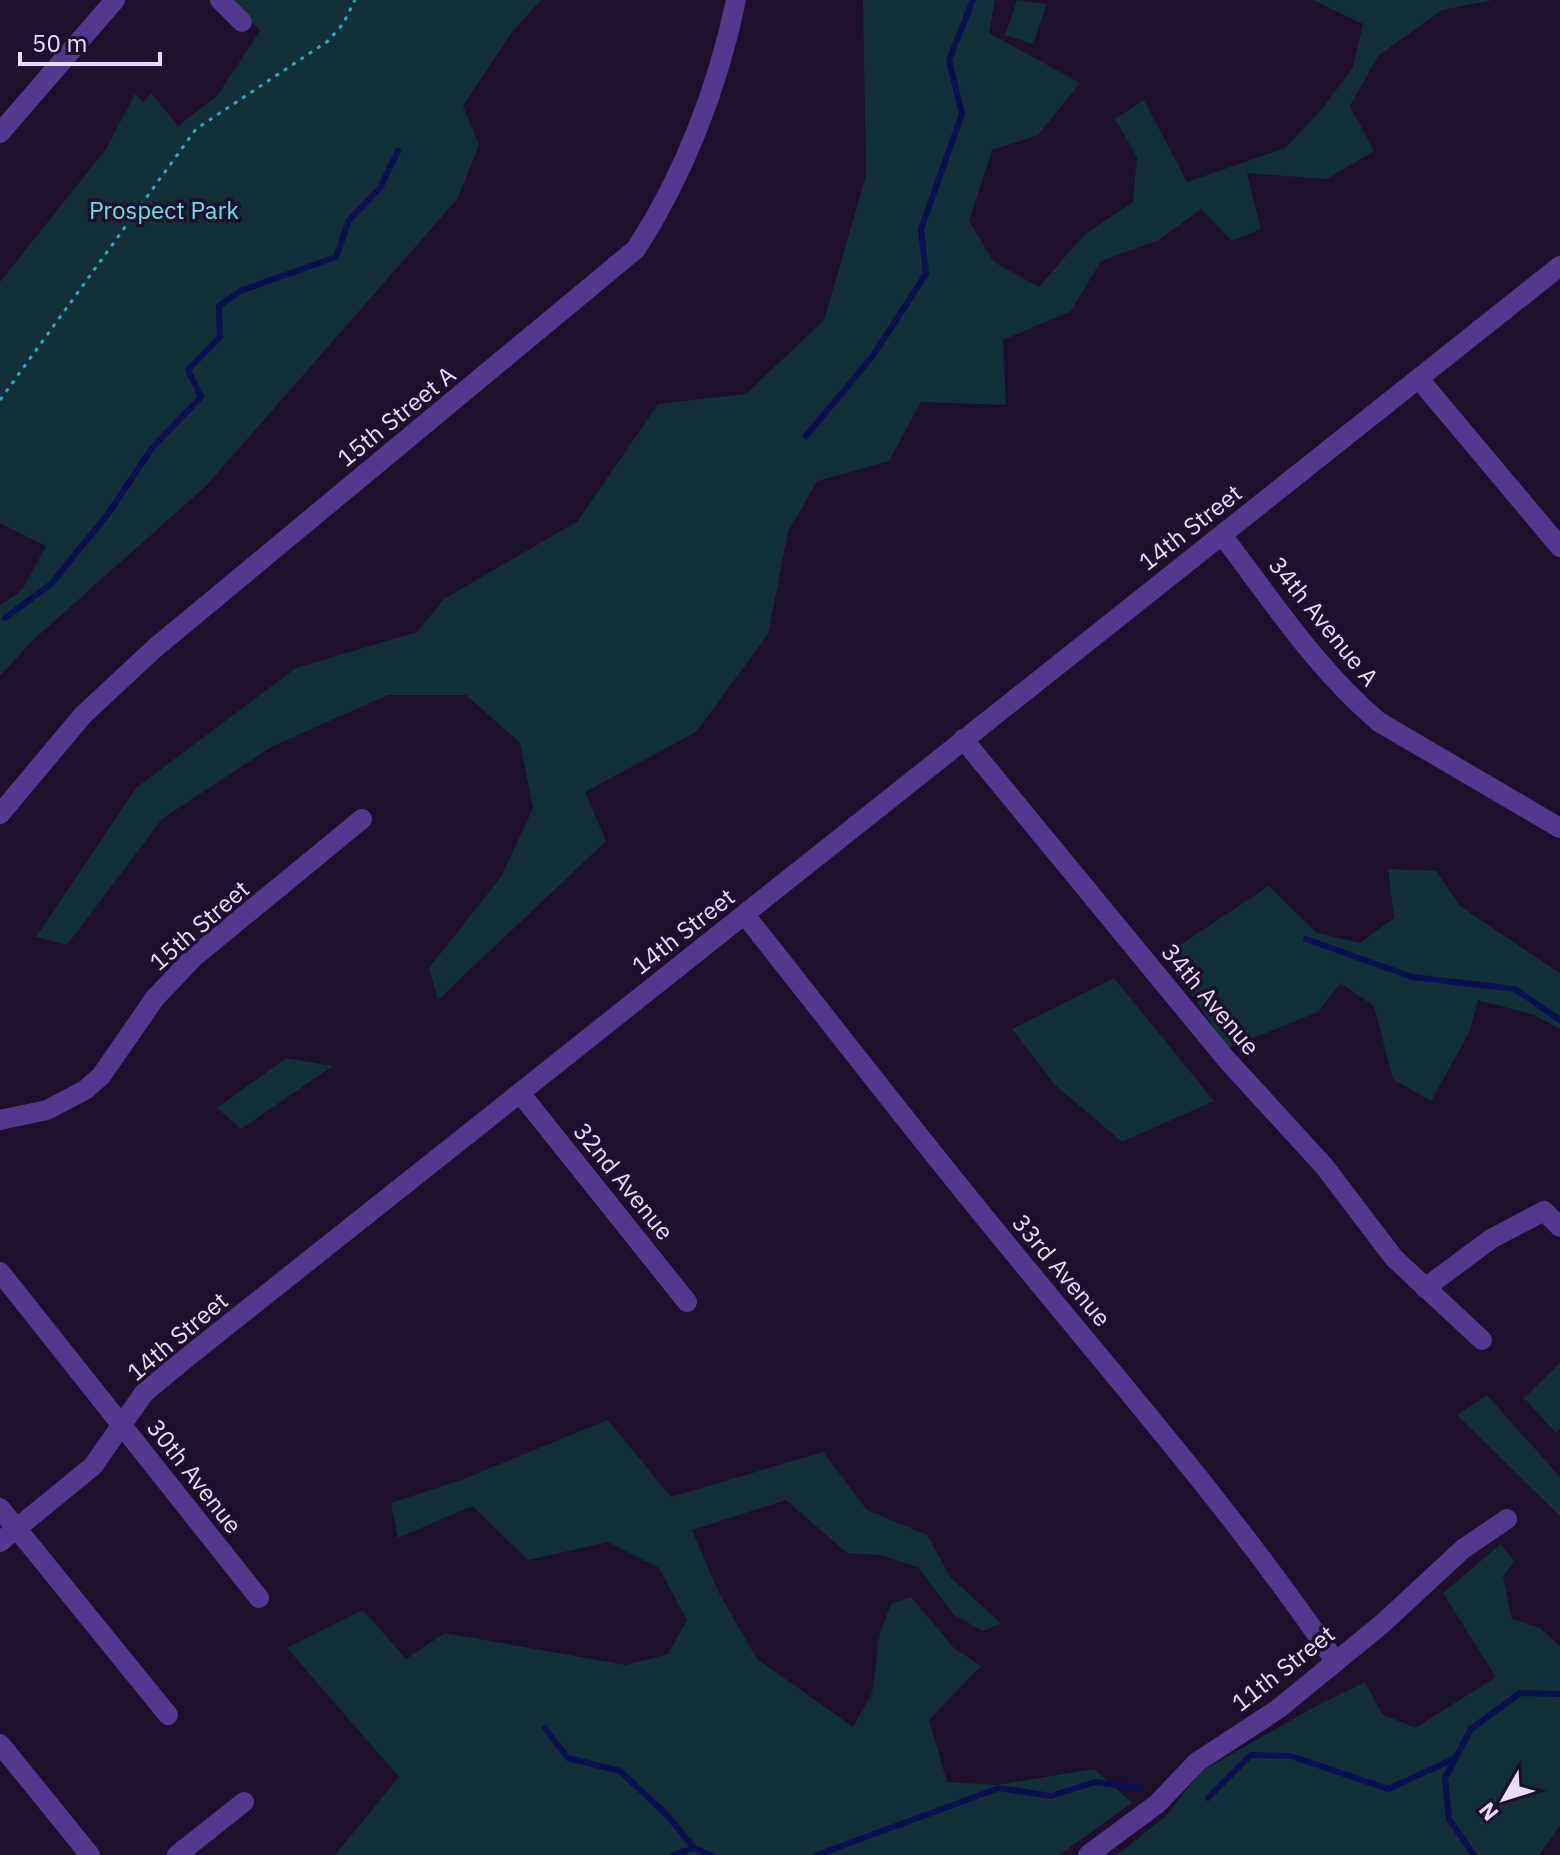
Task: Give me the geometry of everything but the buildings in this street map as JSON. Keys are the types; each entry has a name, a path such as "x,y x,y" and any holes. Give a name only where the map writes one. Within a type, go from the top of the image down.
{"street":[{"path":"0,133 115,0"},
{"path":"220,0 242,22"},
{"name":"15th Street A","path":"0,814 83,715 155,648 503,363 636,249 677,175 714,78 736,0"},
{"name":"14th Street","path":"0,1542 93,1466 124,1427 144,1393 167,1373 1560,266"},
{"path":"1419,379 1560,547"},
{"name":"34th Avenue A","path":"1222,535 1327,672 1363,709 1379,722 1560,828"},
{"name":"34th Avenue","path":"963,739 1218,1049 1324,1166 1394,1258 1482,1340"},
{"name":"15th Street","path":"0,1120 47,1110 85,1090 117,1056 155,998 194,957 362,819"},
{"name":"33rd Avenue","path":"745,915 958,1186 1170,1439 1286,1588 1335,1661"},
{"name":"32nd Avenue","path":"520,1093 687,1302"},
{"path":"1425,1288 1491,1239 1544,1211 1560,1227"},
{"name":"30th Avenue","path":"0,1272 124,1427 143,1456 259,1598"},
{"path":"0,1508 168,1715"},
{"name":"11th Street","path":"1088,1855 1157,1804 1197,1762 1278,1709 1382,1624 1463,1549 1507,1519"},
{"path":"0,1744 90,1855"},
{"path":"177,1855 244,1802"}],"path":[{"path":"0,400 196,129 328,41 343,24 355,0"}],"green space":[{"name":"Prospect Park","path":"232,0 541,0 513,31 463,106 479,145 458,198 206,486 32,641 0,676 0,605 22,590 46,546 0,523 0,282 106,149 135,94 143,102 151,93 178,126 217,96 260,31"},
{"path":"863,0 995,0 989,33 1080,83 1038,135 992,150 969,221 994,262 1039,287 1084,235 1133,202 1137,157 1115,119 1144,100 1187,182 1285,148 1323,108 1353,67 1363,24 1313,0 1493,0 1442,10 1378,56 1350,106 1374,151 1327,179 1247,173 1261,229 1232,241 1201,209 1159,240 1101,261 1071,311 1003,340 1006,405 921,402 889,461 817,481 788,532 768,634 696,732 585,792 606,841 438,1000 429,968 501,877 533,808 520,743 466,695 388,695 271,747 162,819 67,945 36,937 136,788 296,668 417,632 444,599 578,521 658,404 746,394 824,320 866,176"},
{"path":"1017,0 1047,4 1033,44 1005,35"},
{"path":"1388,869 1436,871 1460,906 1560,973 1560,1029 1534,1015 1478,1000 1470,1031 1431,1101 1393,1079 1374,1006 1340,983 1318,1012 1228,1048 1165,955 1269,886 1317,933 1360,943 1394,918"},
{"path":"1114,978 1214,1101 1122,1142 1055,1085 1012,1029"},
{"path":"286,1058 333,1066 241,1129 217,1108"},
{"path":"1560,1363 1560,1429 1556,1433 1524,1398"},
{"path":"1487,1395 1560,1477 1560,1516 1457,1415"},
{"path":"608,1420 671,1497 823,1452 867,1510 927,1535 951,1578 1001,1623 983,1631 954,1615 918,1567 880,1555 847,1553 786,1500 692,1530 719,1593 757,1659 853,1727 872,1693 880,1633 891,1604 911,1597 954,1648 981,1666 929,1720 947,1782 997,1785 1094,1769 1132,1803 1059,1855 335,1855 399,1777 287,1648 363,1610 406,1659 445,1633 626,1665 668,1654 687,1620 659,1568 608,1542 528,1560 472,1506 398,1538 391,1503 461,1480"},
{"path":"1501,1544 1514,1561 1503,1577 1512,1619 1540,1628 1560,1646 1560,1826 1539,1855 1117,1855 1166,1816 1200,1772 1365,1682 1382,1714 1415,1728 1496,1677 1443,1593"}],"waterway":[{"path":"806,436 872,357 926,274 921,229 962,114 949,60 973,0"},
{"path":"5,618 51,584 108,514 152,448 201,397 188,370 220,337 219,306 240,291 336,257 349,220 380,188 398,151"},
{"path":"1306,939 1412,977 1515,989 1560,1020"},
{"path":"1474,1855 1449,1819 1445,1778 1471,1729 1520,1693 1560,1694"},
{"path":"545,1728 568,1758 620,1771 668,1816 694,1848"},
{"path":"1208,1798 1251,1755 1291,1756 1388,1789 1456,1758"},
{"path":"817,1855 999,1788 1051,1796 1095,1782 1140,1788"},
{"path":"674,1855 694,1848 711,1855"}]}
